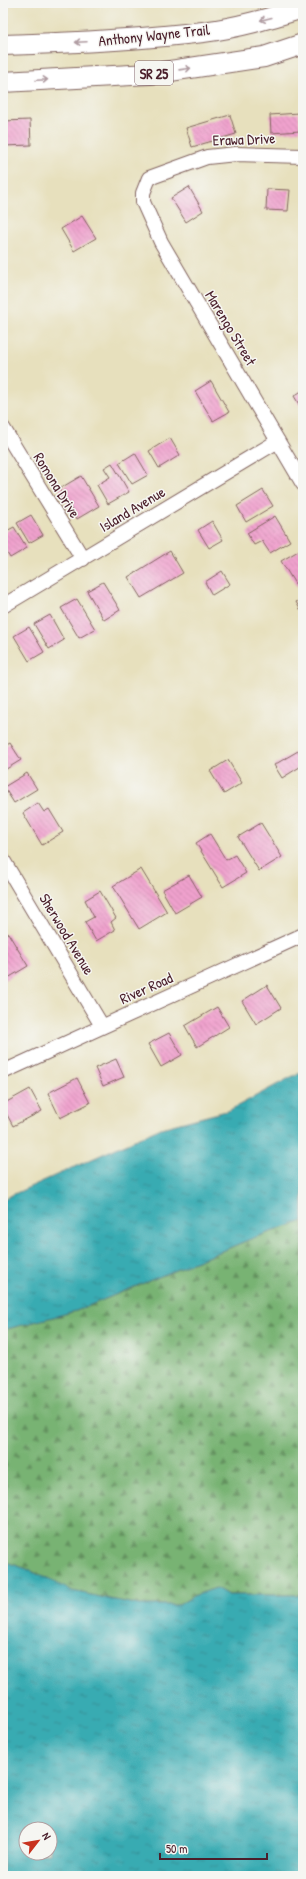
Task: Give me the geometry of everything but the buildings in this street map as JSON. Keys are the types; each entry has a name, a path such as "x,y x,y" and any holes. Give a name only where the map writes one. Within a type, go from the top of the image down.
{"highway":[{"name":"Anthony Wayne Trail","path":"3,45 82,42 204,32 267,19 303,8"},
{"name":"SR 25","path":"3,82 150,74 264,57 303,44"}],"street":[{"name":"Erawa Drive","path":"145,184 149,178 208,157 263,154 303,156"},
{"name":"Marengo Street","path":"145,184 143,202 162,244 278,441 299,469 303,484"},
{"name":"Romona Drive","path":"3,428 83,559"},
{"name":"Island Avenue","path":"3,606 278,441"},
{"name":"Sherwood Avenue","path":"3,860 102,1026"},
{"name":"River Road","path":"3,1072 303,935"}],"green space":[{"path":"303,1221 303,1593 300,1595 228,1595 216,1588 193,1596 179,1605 139,1605 72,1591 27,1569 3,1561 3,1330 76,1311 253,1238"}],"water":[{"path":"303,1072 303,1221 253,1238 76,1311 3,1330 3,1199 161,1128 230,1110"},
{"path":"3,1561 27,1569 72,1591 139,1605 179,1605 193,1596 216,1588 228,1595 300,1595 303,1593 303,1876 3,1876"}]}
